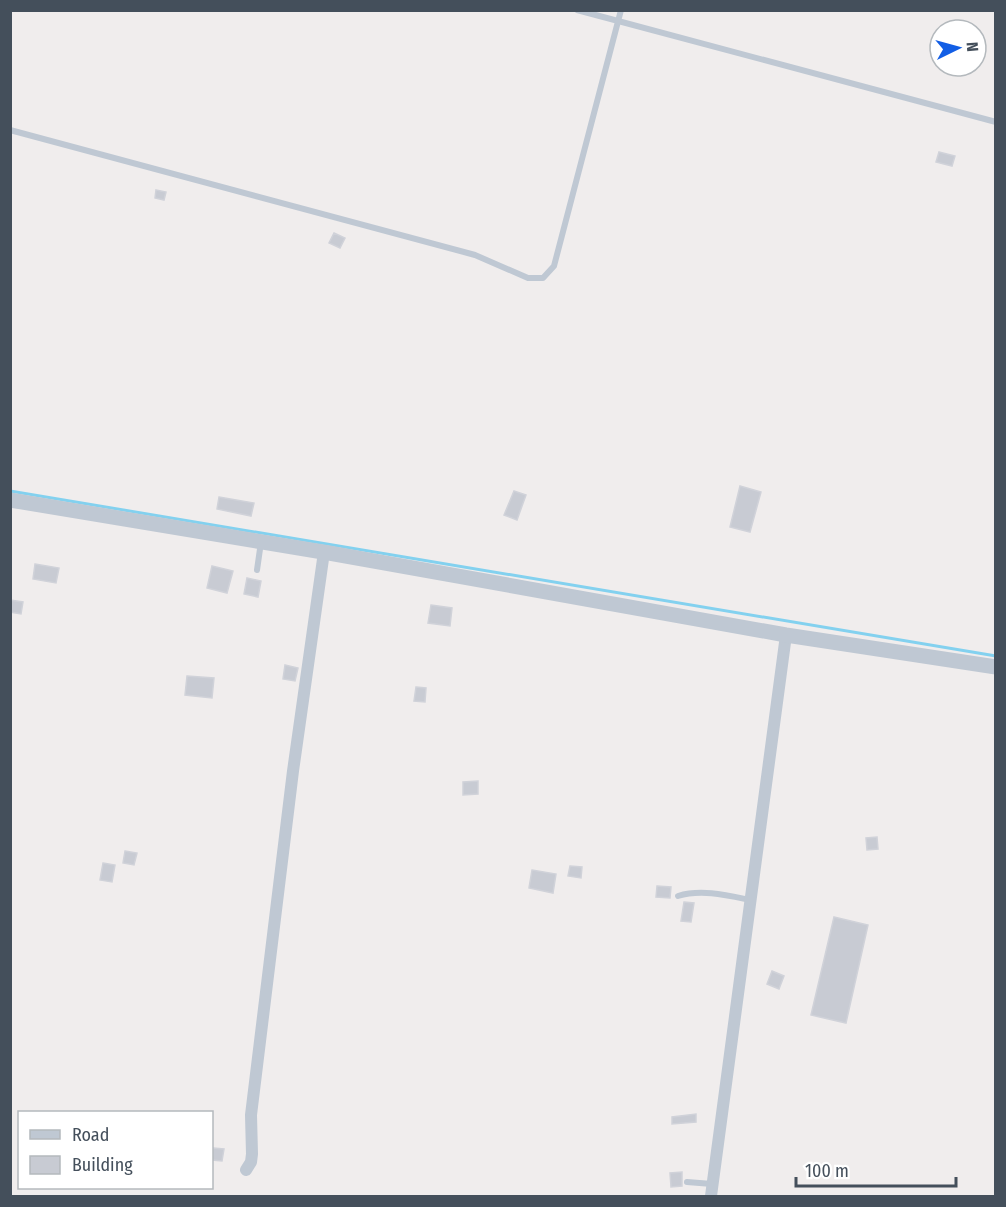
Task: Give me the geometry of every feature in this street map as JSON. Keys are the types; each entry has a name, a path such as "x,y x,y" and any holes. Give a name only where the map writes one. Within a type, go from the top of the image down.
{"street":[{"path":"10,500 324,552 786,635 996,667"},
{"path":"246,1170 251,1162 251,1115 296,749 324,552"},
{"path":"712,1190 786,635"}],"lane":[{"path":"577,10 996,122"},
{"path":"10,130 475,255 528,278 543,278 554,266 621,10"},
{"path":"257,570 261,542"},
{"path":"678,896 689,893 718,894 750,900"},
{"path":"687,1182 712,1190"}],"building":[{"path":"939,152 955,156 952,166 936,162"},
{"path":"156,190 166,192 164,200 155,198"},
{"path":"334,233 345,238 340,248 329,243"},
{"path":"740,486 761,492 750,532 730,527"},
{"path":"514,491 526,495 517,520 504,515"},
{"path":"219,497 254,503 251,516 217,509"},
{"path":"35,564 59,568 56,583 33,579"},
{"path":"212,566 233,571 227,593 207,588"},
{"path":"247,578 261,581 258,597 244,594"},
{"path":"10,600 23,602 21,614 10,612"},
{"path":"431,605 452,608 450,626 428,623"},
{"path":"285,665 298,668 295,681 283,679"},
{"path":"187,676 214,678 212,698 185,695"},
{"path":"416,687 426,688 425,702 414,701"},
{"path":"478,781 478,794 463,795 463,782"},
{"path":"877,837 878,849 867,850 866,838"},
{"path":"125,851 137,853 134,865 123,863"},
{"path":"103,863 115,865 112,882 100,880"},
{"path":"570,866 582,867 581,878 568,876"},
{"path":"532,870 556,874 553,893 529,888"},
{"path":"657,886 671,887 670,898 656,897"},
{"path":"684,902 694,903 691,922 681,921"},
{"path":"834,917 868,925 846,1023 811,1015"},
{"path":"772,971 784,976 779,989 767,984"},
{"path":"696,1114 696,1122 672,1124 672,1117"},
{"path":"213,1148 224,1149 222,1161 213,1160"},
{"path":"682,1172 682,1186 671,1187 670,1173"}],"waterway":[{"path":"10,491 996,656"}]}
